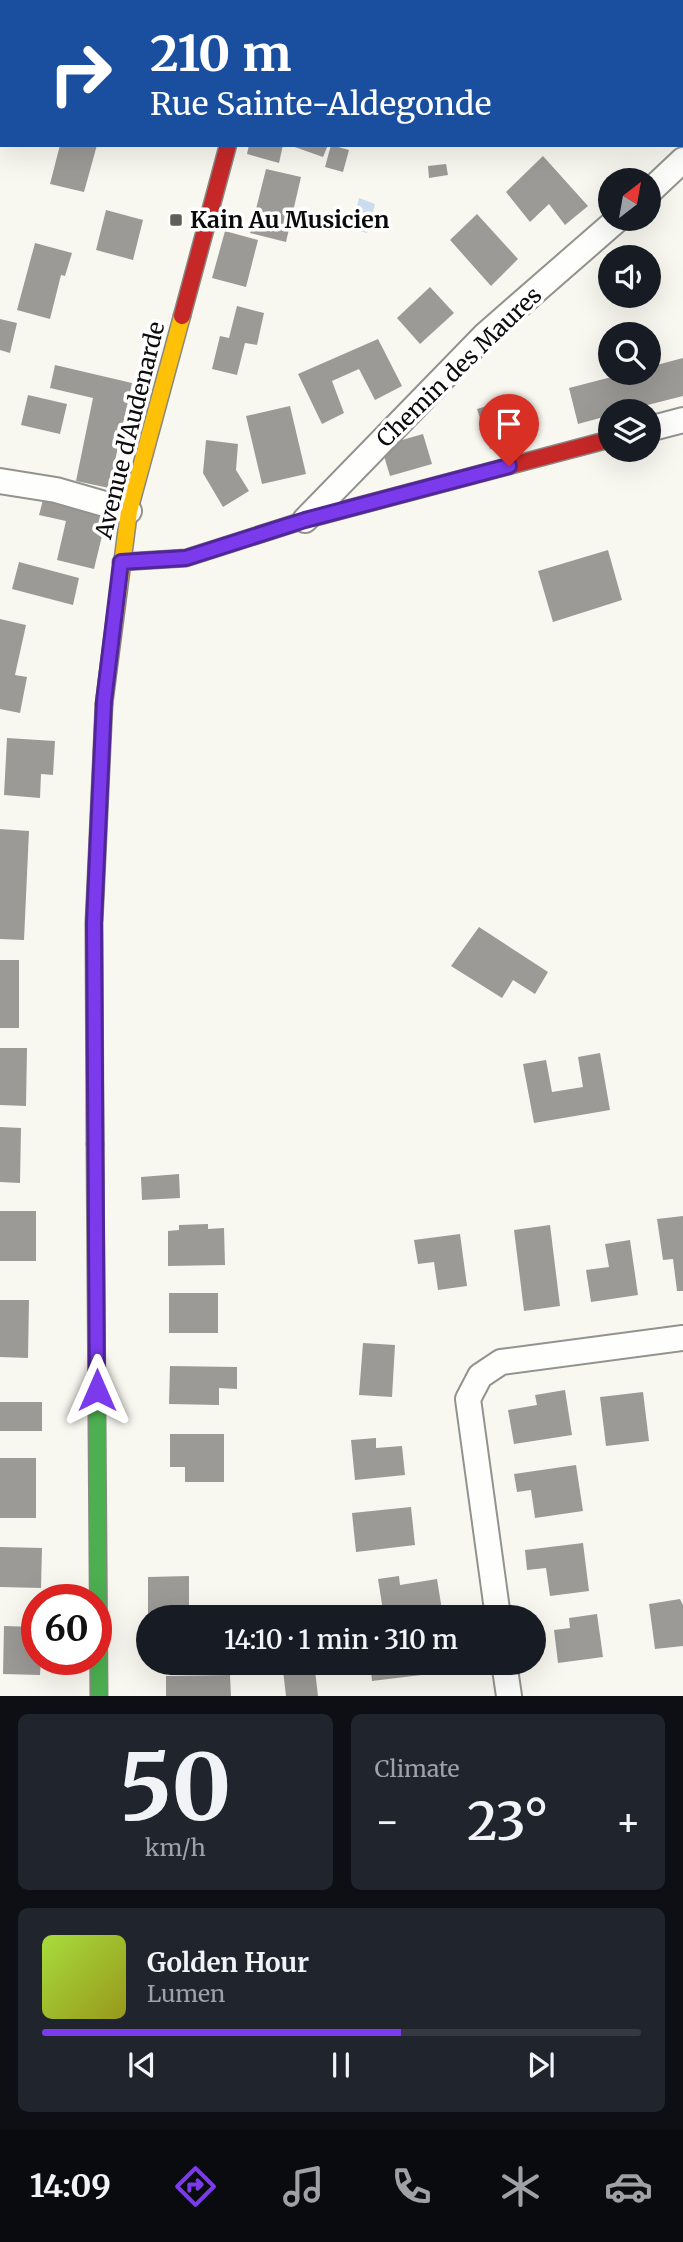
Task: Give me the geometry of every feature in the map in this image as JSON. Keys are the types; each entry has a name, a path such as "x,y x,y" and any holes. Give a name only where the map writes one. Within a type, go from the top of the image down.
{"main road":[{"name":"Avenue d'Audenarde","path":"99,1696 94,923 104,701 129,511 227,147"},
{"path":"121,562 186,558 305,520 598,442"}],"street":[{"path":"662,180 683,160"},
{"name":"Chemin des Maures","path":"305,520 485,335 604,231"},
{"path":"661,426 683,420"},
{"path":"0,481 56,490 129,511"},
{"path":"496,1605 468,1399 480,1376 501,1362 683,1338"},
{"path":"506,1675 509,1696"}],"water":[{"path":"359,198 375,204 367,233 351,229"}],"building":[{"path":"59,147 96,147 84,192 50,184"},
{"path":"249,147 283,147 279,163 247,154"},
{"path":"295,147 327,147 323,157"},
{"path":"330,147 349,150 343,172 325,167"},
{"path":"543,156 588,206 565,225 549,204 530,222 506,192"},
{"path":"446,164 448,175 429,178 428,166"},
{"path":"266,169 301,177 286,242 250,233"},
{"path":"106,210 143,220 133,260 96,250"},
{"path":"477,214 518,259 491,286 450,240"},
{"path":"225,231 258,240 246,287 212,278"},
{"path":"35,243 72,253 65,276 61,275 50,319 17,310"},
{"path":"430,287 454,313 420,344 397,318"},
{"path":"237,306 264,313 257,345 245,343 237,375 212,369 220,336 229,338"},
{"path":"0,319 17,323 10,353 0,350"},
{"path":"378,339 402,386 375,400 359,369 332,381 344,413 322,424 298,374"},
{"path":"683,358 683,396 661,402 661,399 598,399 598,419 578,424 569,388 598,380 598,385 661,385 661,364"},
{"path":"55,365 132,383 109,488 76,481 93,398 50,388"},
{"path":"28,395 67,404 60,434 21,425"},
{"path":"517,397 529,438 490,449 477,409"},
{"path":"290,406 306,474 262,484 246,416"},
{"path":"423,434 432,464 390,476 381,446"},
{"path":"206,440 238,444 236,470 249,491 223,507 203,473"},
{"path":"44,496 108,511 94,569 57,560 66,521 39,515"},
{"path":"608,550 622,600 553,622 538,571"},
{"path":"19,562 79,578 73,605 12,589"},
{"path":"0,619 26,625 15,675 27,677 20,713 0,709"},
{"path":"7,738 55,741 53,775 41,774 40,798 4,795"},
{"path":"0,829 29,831 24,940 0,939"},
{"path":"479,927 548,972 535,994 513,980 502,998 451,966"},
{"path":"0,960 19,960 19,1028 0,1028"},
{"path":"0,1048 27,1048 26,1106 0,1105"},
{"path":"600,1053 610,1110 534,1123 523,1064 546,1060 552,1092 583,1087 578,1057"},
{"path":"0,1127 21,1128 20,1183 0,1182"},
{"path":"179,1174 180,1198 142,1200 141,1177"},
{"path":"0,1211 36,1211 36,1261 0,1261"},
{"path":"683,1216 683,1291 677,1291 673,1259 663,1260 657,1219"},
{"path":"208,1224 208,1229 224,1228 225,1265 168,1266 168,1231 179,1230 179,1225"},
{"path":"550,1225 560,1306 524,1311 514,1230"},
{"path":"460,1234 467,1286 438,1290 434,1262 418,1264 414,1240"},
{"path":"630,1240 638,1295 591,1302 586,1270 609,1267 605,1244"},
{"path":"169,1293 218,1293 218,1333 169,1333"},
{"path":"0,1300 29,1300 28,1358 0,1357"},
{"path":"363,1343 395,1345 392,1397 359,1395"},
{"path":"170,1366 237,1367 237,1389 219,1388 219,1405 169,1404"},
{"path":"565,1390 572,1435 514,1444 508,1410 537,1405 535,1395"},
{"path":"643,1392 649,1441 606,1446 600,1397"},
{"path":"0,1402 42,1402 42,1431 0,1431"},
{"path":"170,1434 224,1434 224,1482 185,1482 185,1467 170,1467"},
{"path":"376,1438 376,1448 402,1446 405,1475 355,1480 351,1440"},
{"path":"0,1458 36,1458 36,1518 0,1518"},
{"path":"576,1465 583,1511 535,1518 531,1490 517,1492 514,1474"},
{"path":"411,1507 415,1545 356,1552 352,1513"},
{"path":"583,1543 589,1591 550,1596 546,1568 527,1570 525,1550"},
{"path":"0,1547 42,1548 41,1584 0,1587"},
{"path":"189,1576 189,1605 148,1605 148,1577"},
{"path":"399,1576 400,1585 437,1579 441,1605 382,1605 378,1579"},
{"path":"680,1599 683,1605 683,1646 655,1649 649,1604"},
{"path":"597,1614 603,1657 558,1663 554,1630 570,1628 569,1618"},
{"path":"4,1626 21,1627 21,1674 3,1674"},
{"path":"230,1675 231,1696 166,1696 166,1676"},
{"path":"284,1675 316,1675 318,1696 286,1696"},
{"path":"371,1675 421,1675 372,1681"}],"traffic: fast":[{"path":"95,1144 99,1696"}],"traffic: slow":[{"path":"104,704 129,511 182,316"}],"traffic: jam":[{"path":"182,316 227,147"},
{"path":"121,562 186,558 305,520 598,442"},
{"path":"95,1144 94,923 104,704"}],"place":[{"name":"Kain Au Musicien","path":"176,220"}],"route":[{"path":"97,1390 94,923 104,701 121,562 186,558 305,520 509,466"}]}
